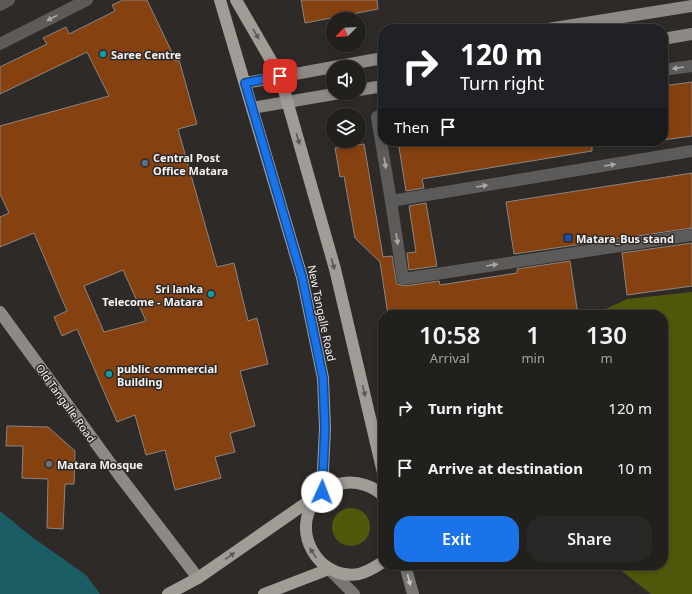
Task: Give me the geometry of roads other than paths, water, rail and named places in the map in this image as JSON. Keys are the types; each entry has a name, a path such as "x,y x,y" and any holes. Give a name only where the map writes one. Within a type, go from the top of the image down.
{"highway":[{"name":"New Tangalle Road","path":"220,0 302,277 323,378 325,428 322,492"},
{"name":"New Tangalle Road","path":"236,0 280,76 335,269 378,452"},
{"path":"170,593 198,578 322,492 336,485 351,482 367,485 378,492"},
{"path":"322,492 312,504 306,518 305,532 309,547 317,559 329,569 343,574 358,574 372,570 378,566"},
{"path":"264,594 329,569"}],"main road":[{"path":"579,24 692,6"},
{"path":"668,38 692,34"},
{"path":"245,83 378,59"},
{"path":"366,89 378,87"},
{"path":"252,108 326,95"},
{"name":"Old Tangalle Road","path":"0,312 119,475 198,578"}],"street":[{"path":"0,4 9,0"},
{"path":"0,44 87,0"},
{"path":"668,69 692,66"},
{"path":"382,146 404,279 692,235"},
{"path":"391,200 692,152"},
{"path":"329,569 354,594"},
{"path":"406,570 413,594"}],"water":[{"path":"0,511 32,537 86,575 100,594 0,594"}],"place":[{"name":"Saree Centre","path":"103,54"},
{"name":"Central Post Office Matara","path":"145,163"},
{"name":"Matara_Bus stand","path":"568,238"},
{"name":"Sri lanka Telecome - Matara","path":"211,294"},
{"name":"public commercial Building","path":"109,374"},
{"name":"Matara Mosque","path":"49,464"}]}
